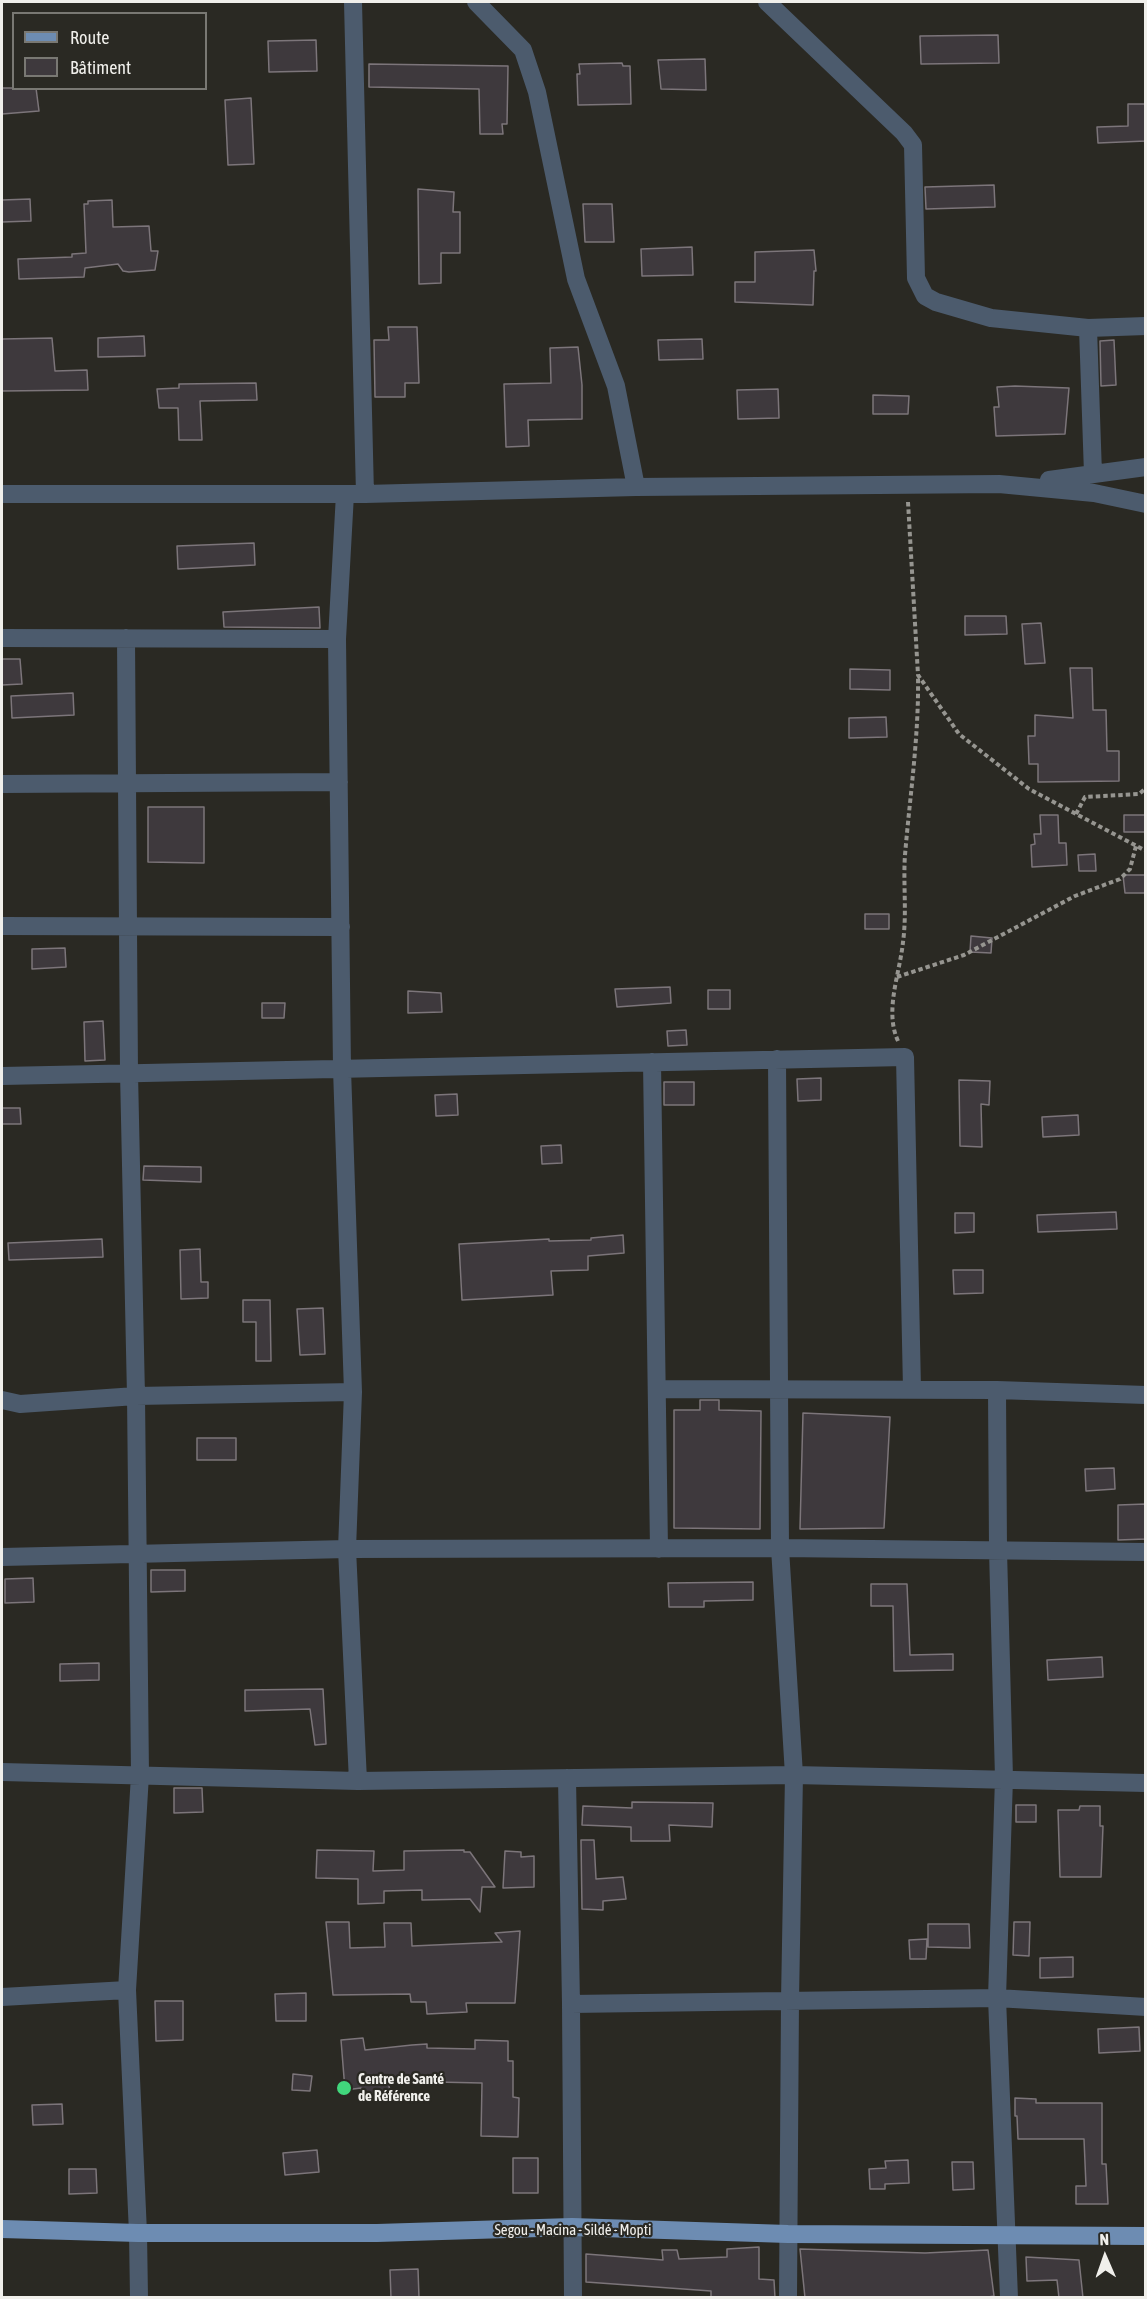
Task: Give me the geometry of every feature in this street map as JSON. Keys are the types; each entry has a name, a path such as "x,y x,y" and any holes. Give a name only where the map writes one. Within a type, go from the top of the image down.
{"main road":[{"name":"Segou - Macina - Sildé - Mopti","path":"2,2229 138,2233 376,2233 572,2227 788,2234 1146,2236"}],"street":[{"path":"353,2 365,494"},
{"path":"476,2 523,51 537,92 576,279 616,386 636,487"},
{"path":"767,2 856,85 913,145 916,278 925,296 936,302 991,318 1088,328 1146,327"},
{"path":"1088,328 1093,474"},
{"path":"999,484 1065,479 1146,468"},
{"path":"2,494 365,494 906,483 999,484 1094,493 1146,504"},
{"path":"345,494 337,639 342,1069 353,1392 347,1549 358,1781"},
{"path":"2,638 337,639"},
{"path":"126,638 129,1074 136,1396 140,1775 128,1990 139,2298"},
{"path":"2,784 339,782"},
{"path":"2,926 341,927"},
{"path":"2,1076 905,1057 912,1389"},
{"path":"777,1059 780,1548 794,1775 788,2298"},
{"path":"652,1062 659,1549"},
{"path":"657,1389 997,1390 1146,1395"},
{"path":"997,1390 998,1550 1004,1778 997,1998 1009,2298"},
{"path":"2,1400 20,1404 136,1396 353,1392"},
{"path":"2,1557 347,1549 780,1548 1146,1552"},
{"path":"2,1772 358,1781 794,1775 1146,1783"},
{"path":"567,1778 573,2298"},
{"path":"2,1996 128,1990"},
{"path":"571,2004 997,1998 1146,2007"}],"path":[{"path":"905,1057 893,1031 896,978 903,942 905,857 917,746 918,675 906,483"},
{"path":"918,675 959,734 1029,789 1146,851"},
{"path":"1076,814 1085,797 1139,794 1146,788"},
{"path":"896,978 964,955 1075,896 1120,879 1130,868 1136,846"}],"building":[{"path":"998,35 999,63 921,64 920,36"},
{"path":"316,40 317,71 269,72 268,41"},
{"path":"705,59 706,90 661,89 658,60"},
{"path":"622,63 623,66 630,66 631,104 578,105 579,64"},
{"path":"369,64 508,66 507,124 502,124 503,134 480,134 479,89 369,87"},
{"path":"2,88 36,90 39,111 2,114"},
{"path":"251,98 254,164 228,165 225,100"},
{"path":"1128,104 1146,104 1146,141 1098,143 1097,127 1128,126"},
{"path":"994,185 995,207 926,209 925,187"},
{"path":"418,189 454,192 453,212 460,212 460,253 441,253 441,283 419,284"},
{"path":"30,199 31,221 2,222 2,200"},
{"path":"112,200 113,227 149,226 151,251 158,251 155,270 129,272 123,271 118,264 85,268 84,277 19,279 18,259 72,257 72,254 86,253 84,204 88,204 88,201"},
{"path":"583,204 612,204 614,242 585,242"},
{"path":"692,247 693,275 642,276 641,249"},
{"path":"814,250 816,271 814,271 813,305 735,302 735,282 755,282 755,252"},
{"path":"388,327 417,327 419,383 405,383 405,397 375,397 374,340 389,340"},
{"path":"144,336 145,356 98,357 98,338"},
{"path":"52,338 55,371 87,370 88,390 2,391 2,339"},
{"path":"702,339 703,359 659,360 658,340"},
{"path":"1114,340 1116,385 1101,386 1100,341"},
{"path":"578,347 582,385 582,419 528,420 529,446 506,447 504,384 551,383 550,348"},
{"path":"256,383 257,400 200,401 202,440 179,440 178,408 159,408 157,389 179,388 179,384"},
{"path":"997,387 1069,388 1065,434 996,436 994,407 999,407"},
{"path":"778,389 779,418 738,419 737,390"},
{"path":"873,395 909,396 908,414 873,414"},
{"path":"254,543 255,565 178,569 177,546"},
{"path":"319,607 320,628 224,627 223,612"},
{"path":"965,616 1006,616 1007,634 965,635"},
{"path":"1041,623 1045,663 1025,664 1022,624"},
{"path":"2,659 20,659 22,684 2,685"},
{"path":"1070,668 1092,668 1093,710 1106,710 1107,751 1119,751 1119,781 1038,782 1038,764 1029,764 1028,736 1035,736 1035,715 1073,718"},
{"path":"850,669 890,670 890,690 850,689"},
{"path":"73,693 74,715 12,718 11,696"},
{"path":"886,717 887,737 849,738 849,718"},
{"path":"148,807 204,807 204,863 148,862"},
{"path":"1040,815 1058,815 1059,843 1066,843 1067,865 1032,867 1031,845 1035,844 1034,834 1041,834"},
{"path":"1124,815 1146,815 1146,832 1124,832"},
{"path":"1095,854 1096,871 1079,871 1078,855"},
{"path":"1123,875 1146,875 1146,893 1125,893"},
{"path":"865,914 889,914 889,929 865,929"},
{"path":"971,936 992,938 991,953 970,952"},
{"path":"65,948 66,967 32,969 32,949"},
{"path":"670,987 671,1003 617,1007 615,989"},
{"path":"708,990 730,990 730,1009 708,1009"},
{"path":"408,991 441,993 442,1012 408,1013"},
{"path":"262,1003 285,1003 284,1018 262,1018"},
{"path":"103,1021 105,1060 85,1061 84,1022"},
{"path":"686,1030 687,1045 668,1046 667,1031"},
{"path":"821,1078 821,1100 798,1101 797,1079"},
{"path":"959,1080 990,1081 989,1105 981,1104 982,1147 960,1146"},
{"path":"664,1082 694,1082 694,1105 664,1105"},
{"path":"457,1094 458,1115 436,1116 435,1095"},
{"path":"2,1108 20,1108 21,1124 2,1124"},
{"path":"1078,1115 1079,1135 1043,1137 1042,1117"},
{"path":"561,1145 562,1163 542,1164 541,1146"},
{"path":"144,1166 201,1167 201,1182 143,1180"},
{"path":"1116,1212 1117,1229 1038,1232 1037,1215"},
{"path":"955,1213 974,1213 974,1232 955,1233"},
{"path":"623,1235 624,1253 588,1256 588,1270 551,1271 553,1295 462,1300 459,1244 549,1239 549,1241 591,1240 591,1238"},
{"path":"102,1239 103,1257 9,1260 8,1243"},
{"path":"200,1249 201,1282 208,1282 208,1298 181,1299 180,1250"},
{"path":"953,1270 983,1270 983,1293 954,1294"},
{"path":"243,1300 270,1300 271,1361 256,1361 256,1322 243,1322"},
{"path":"323,1308 325,1354 300,1355 297,1309"},
{"path":"700,1400 719,1400 719,1410 761,1411 760,1529 674,1528 674,1410 700,1410"},
{"path":"803,1413 890,1417 884,1528 800,1529"},
{"path":"197,1438 236,1438 236,1460 197,1460"},
{"path":"1114,1468 1115,1489 1086,1491 1085,1469"},
{"path":"1146,1504 1146,1539 1118,1540 1118,1505"},
{"path":"151,1570 185,1570 185,1591 151,1592"},
{"path":"33,1578 34,1602 5,1603 5,1579"},
{"path":"753,1582 753,1600 704,1601 704,1607 669,1607 668,1583"},
{"path":"871,1584 907,1584 910,1655 953,1654 953,1670 894,1671 893,1606 871,1606"},
{"path":"1102,1657 1103,1677 1048,1680 1047,1660"},
{"path":"99,1663 99,1680 60,1681 60,1664"},
{"path":"323,1689 326,1744 315,1745 310,1709 245,1711 245,1690"},
{"path":"174,1788 202,1788 203,1812 174,1813"},
{"path":"632,1802 713,1803 712,1827 669,1825 670,1841 631,1841 631,1827 582,1825 583,1806 632,1808"},
{"path":"1016,1805 1036,1805 1036,1822 1016,1822"},
{"path":"1080,1806 1100,1806 1100,1826 1103,1826 1101,1877 1060,1877 1058,1810 1079,1810"},
{"path":"581,1840 594,1840 596,1879 623,1877 626,1899 603,1901 603,1910 582,1909"},
{"path":"317,1850 374,1851 373,1871 404,1870 404,1851 464,1850 464,1852 470,1852 495,1887 482,1887 480,1912 470,1899 422,1900 422,1890 384,1891 384,1903 358,1904 358,1879 316,1878"},
{"path":"505,1851 521,1852 521,1857 534,1856 534,1887 503,1888"},
{"path":"326,1922 349,1922 350,1948 385,1947 384,1923 411,1923 412,1946 502,1942 495,1933 520,1931 515,2003 466,2003 467,2012 427,2014 426,2002 411,2002 410,1994 333,1995"},
{"path":"1014,1922 1030,1922 1029,1956 1013,1955"},
{"path":"928,1924 969,1924 970,1948 928,1947"},
{"path":"927,1939 926,1959 910,1959 909,1940"},
{"path":"1073,1957 1073,1977 1040,1978 1040,1958"},
{"path":"306,1993 306,2021 276,2021 275,1994"},
{"path":"155,2001 183,2001 183,2040 156,2041"},
{"path":"1139,2027 1140,2051 1099,2053 1098,2029"},
{"path":"363,2038 365,2050 427,2044 427,2048 475,2049 475,2040 508,2041 508,2061 513,2061 513,2097 519,2098 518,2137 481,2136 482,2083 388,2081 390,2091 362,2095 361,2088 345,2090 341,2040"},
{"path":"293,2074 312,2076 310,2091 292,2090"},
{"path":"1015,2098 1036,2099 1036,2103 1102,2103 1102,2164 1106,2164 1108,2204 1076,2204 1076,2186 1086,2186 1084,2139 1018,2139"},
{"path":"62,2104 63,2124 33,2125 32,2105"},
{"path":"317,2150 319,2172 285,2175 283,2153"},
{"path":"513,2158 538,2158 538,2193 513,2193"},
{"path":"908,2160 909,2183 885,2184 885,2189 870,2189 869,2169 886,2168 885,2161"},
{"path":"952,2162 973,2162 974,2189 953,2190"},
{"path":"69,2169 96,2169 97,2193 69,2194"},
{"path":"759,2247 759,2279 774,2280 775,2298 711,2298 711,2291 586,2282 586,2254 663,2260 662,2250 677,2250 679,2259 727,2257 727,2249"},
{"path":"800,2249 925,2253 988,2250 994,2296 982,2298 805,2298"},
{"path":"1026,2257 1079,2260 1083,2298 1059,2298 1057,2280 1027,2281"},
{"path":"418,2269 419,2298 391,2298 390,2270"}],"place":[{"name":"Centre de Santé de Référence","path":"344,2088"}]}
